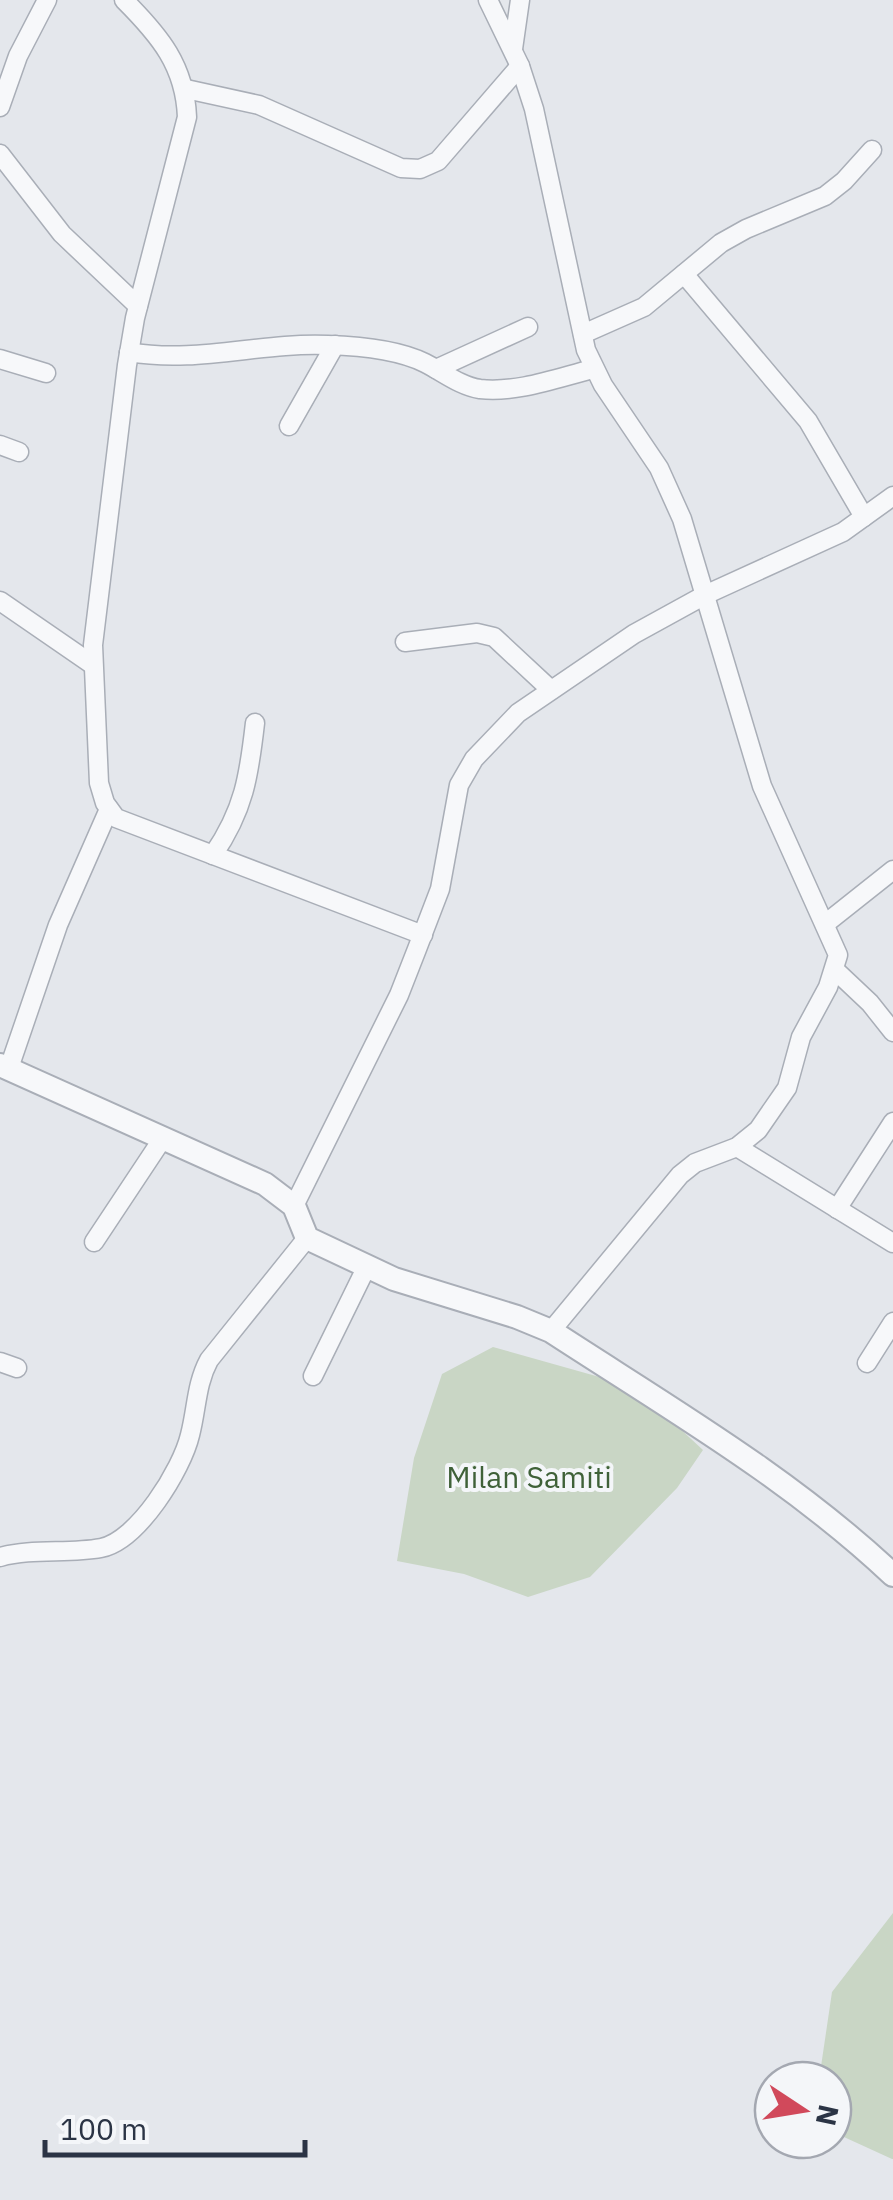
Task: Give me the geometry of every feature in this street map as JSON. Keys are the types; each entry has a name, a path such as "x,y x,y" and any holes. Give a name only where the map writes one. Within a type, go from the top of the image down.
{"street":[{"path":"0,107 18,56 47,0"},
{"path":"124,0 178,65 186,89 187,118 129,352 93,645 100,783 116,818 423,935"},
{"path":"488,0 516,58 546,155 593,369 659,468 682,518 762,786 838,955 835,970 801,1037 787,1088 758,1130 737,1147 694,1164 680,1175 551,1331"},
{"path":"186,89 259,105 401,168 420,169 438,160 516,58 520,0"},
{"path":"583,334 644,307 721,243 824,196 844,181 872,150"},
{"path":"0,154 62,234 138,306"},
{"path":"684,274 808,421 864,517"},
{"path":"436,369 528,327"},
{"path":"129,352 190,357 296,345 336,345 387,351 422,361 476,388 502,389 593,369"},
{"path":"290,426 336,345"},
{"path":"0,359 46,373"},
{"path":"0,445 19,452"},
{"path":"294,1206 399,995 448,856 459,786 474,759 518,712 634,634 706,595 843,532 893,496"},
{"path":"0,602 93,666"},
{"path":"405,642 477,633 494,637 551,690"},
{"path":"214,855 234,825 242,802 256,723"},
{"path":"109,809 58,926 4,1067 265,1184 294,1206 307,1238 394,1280 551,1331 780,1480 840,1525 893,1575"},
{"path":"826,924 893,870"},
{"path":"835,970 870,1003 893,1032"},
{"path":"837,1209 893,1122"},
{"path":"94,1242 164,1138"},
{"path":"737,1147 893,1244"},
{"path":"0,1557 102,1548 120,1542 134,1529 183,1458 198,1380 209,1360 307,1238"},
{"path":"312,1376 367,1266"},
{"path":"867,1364 893,1322"}],"green space":[{"name":"Milan Samiti","path":"493,1347 635,1387 703,1450 677,1488 590,1577 528,1597 464,1574 397,1561 414,1458 442,1374"},
{"path":"893,1913 893,2159 853,2141 853,2060 822,2060 832,1992"}]}
